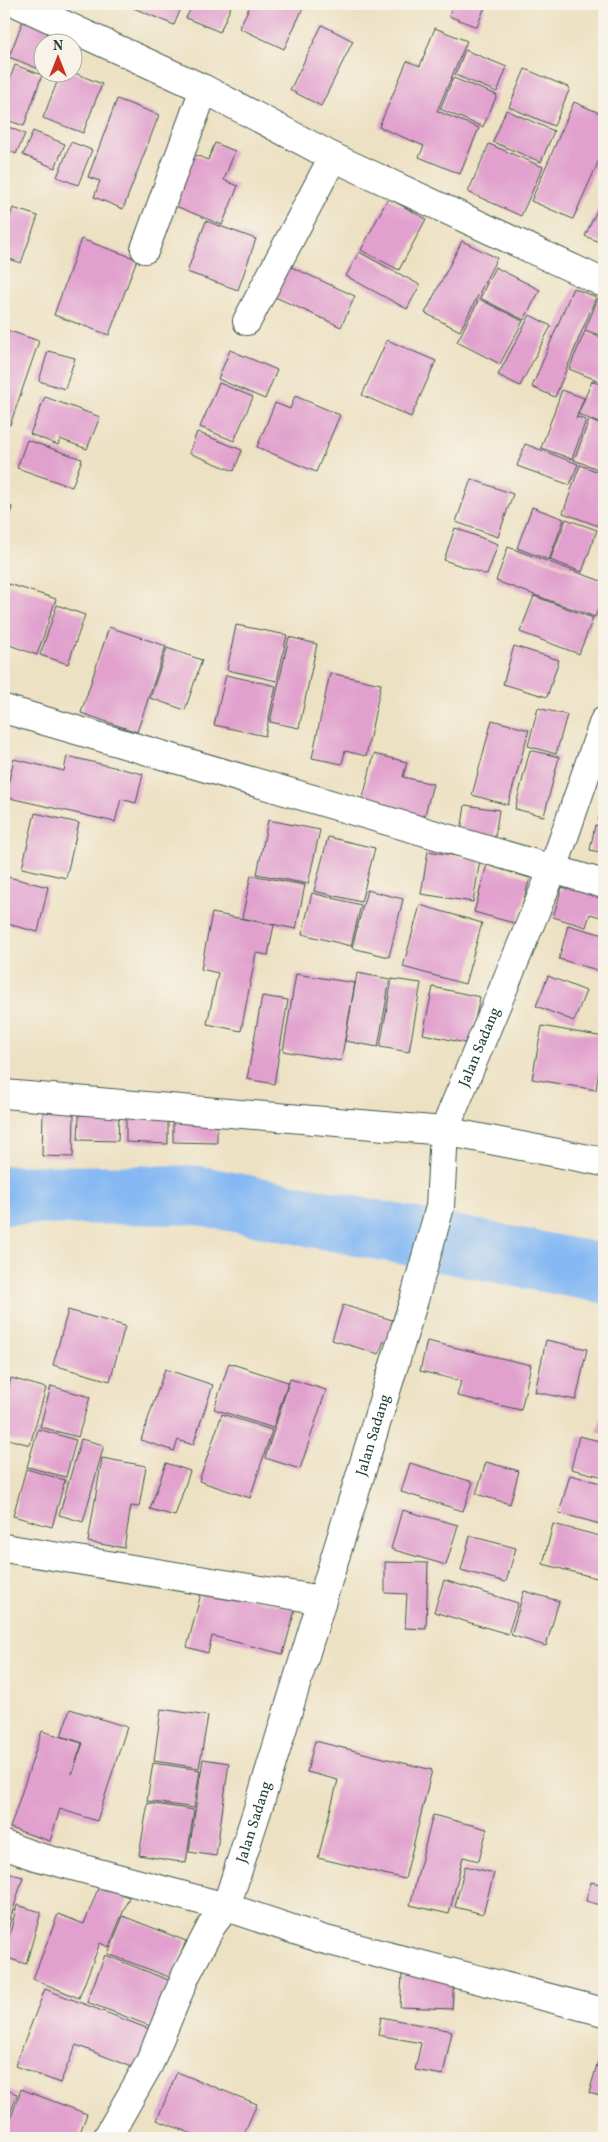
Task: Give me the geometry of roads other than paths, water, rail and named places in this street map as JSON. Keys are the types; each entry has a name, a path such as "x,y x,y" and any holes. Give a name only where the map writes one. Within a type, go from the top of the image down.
{"street":[{"path":"19,4 204,89 333,157 604,283"},
{"path":"145,249 204,89"},
{"path":"247,321 333,157"},
{"path":"4,709 604,884"},
{"name":"Jalan Sadang","path":"107,2138 149,2064 186,1975 212,1925 226,1907 414,1300 440,1207 444,1131 553,869 604,721"},
{"path":"4,1094 444,1131 604,1162"},
{"path":"4,1548 322,1600"},
{"path":"4,1845 35,1856 226,1907 322,1939 604,2012"}],"waterway":[{"path":"4,1195 197,1195 604,1274"}]}
